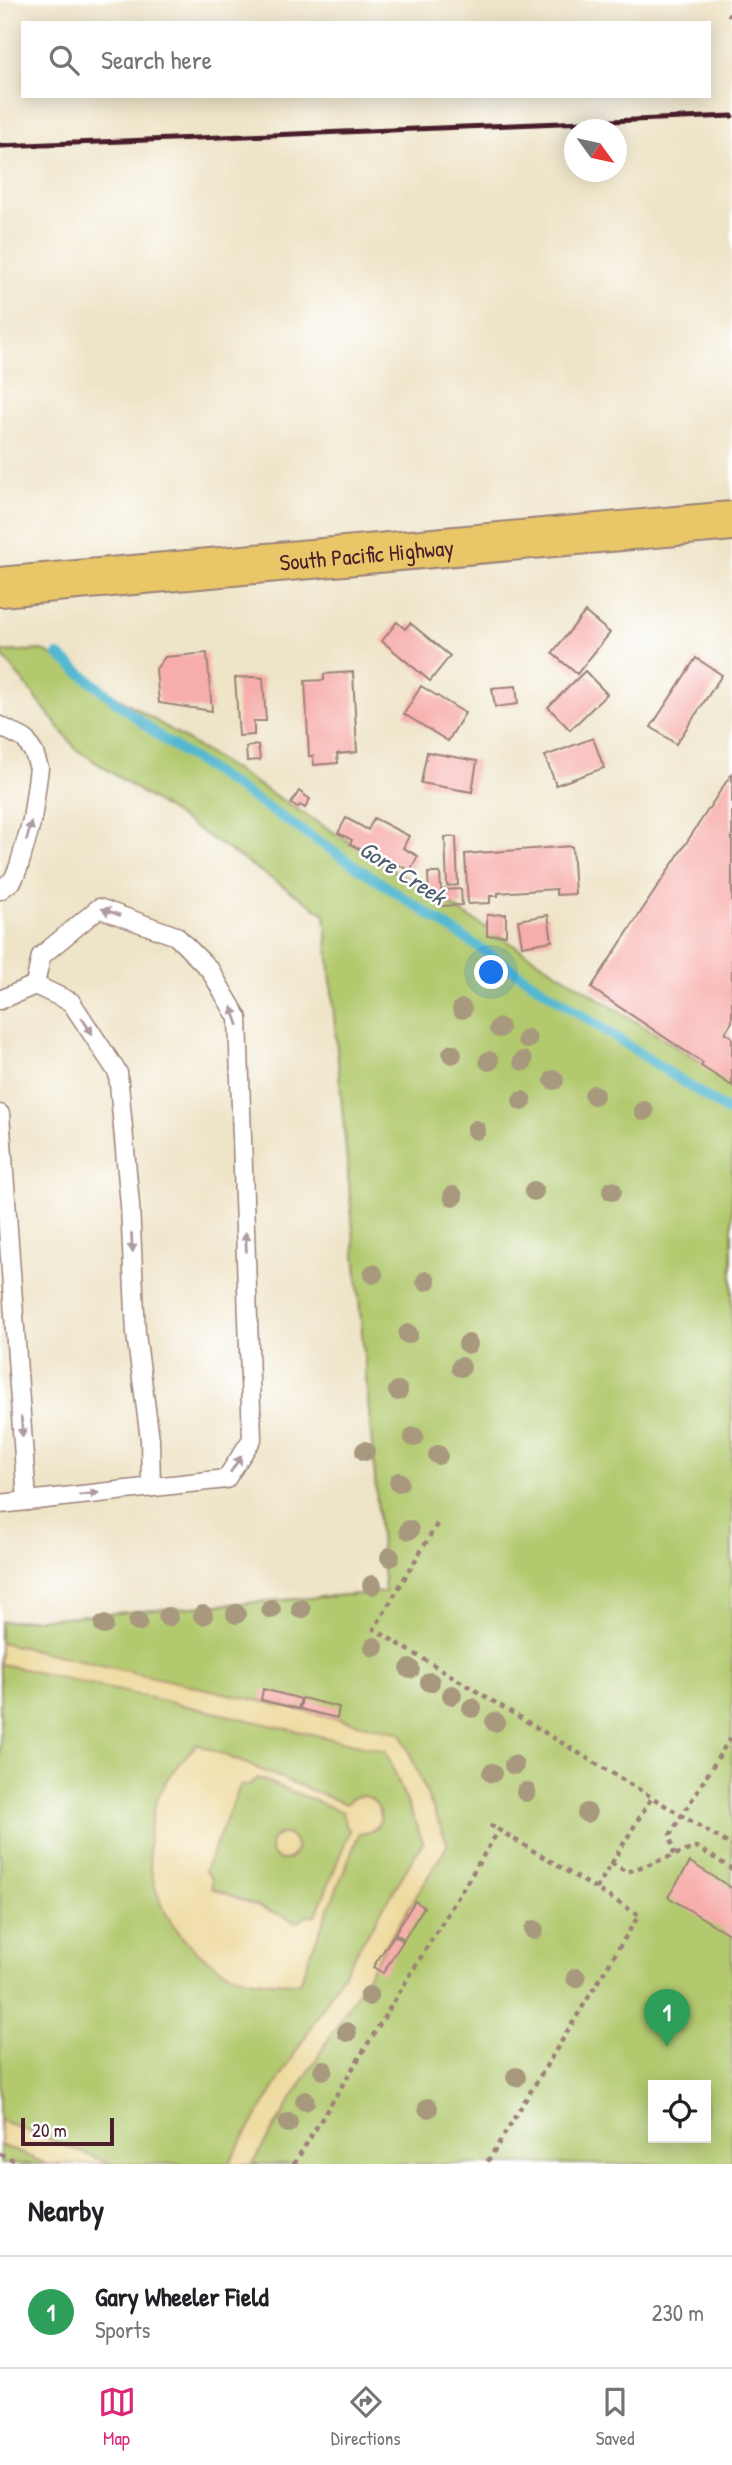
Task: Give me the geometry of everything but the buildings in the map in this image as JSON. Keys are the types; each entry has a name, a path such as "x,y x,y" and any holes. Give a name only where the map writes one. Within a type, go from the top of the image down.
{"main road":[{"name":"South Pacific Highway","path":"0,586 732,521"}],"lane":[{"path":"0,726 25,739 39,768 32,820 19,866 13,880 0,890"},
{"path":"0,1504 226,1479 253,1439 238,1018 210,970 176,936 99,908 41,956 35,985"},
{"path":"0,1000 35,985 71,1002 118,1073 130,1205 136,1334 150,1439 151,1487"},
{"path":"0,1114 27,1501"}],"path":[{"path":"437,1524 374,1629 732,1846"},
{"path":"674,1855 670,1835 732,1735"},
{"path":"596,1889 652,1797"},
{"path":"486,2164 639,1915 490,1825"},
{"path":"294,2164 499,1830"},
{"path":"611,1863 627,1872 697,1847 732,1869"},
{"path":"0,2154 23,2164"}],"green space":[{"path":"43,650 732,1082 732,2164 0,2164 0,1622 385,1592 325,914 76,749 0,652"}],"sand":[{"path":"0,1642 401,1733 448,1844 252,2164 228,2164 423,1842 386,1751 0,1664"},
{"path":"197,1744 346,1804 356,1797 365,1796 378,1807 379,1824 372,1830 359,1834 299,1983 248,1979 215,1964 192,1947 174,1927 161,1903 152,1878 149,1850 151,1823 166,1781","holes":["258,1778 343,1812 345,1825 350,1830 316,1915 306,1916 298,1922 212,1888 212,1879 205,1871 240,1786 251,1784"]},
{"path":"283,1834 293,1837 296,1847 293,1857 283,1860 273,1857 270,1847 273,1837"},
{"path":"0,2120 111,2164 47,2164 0,2145"}],"waterway":[{"name":"Gore Creek","path":"58,655 163,739 732,1114"}],"railway":[{"path":"0,146 732,116"}],"place":[{"name":"Gary Wheeler Field","path":"667,2047"}]}
